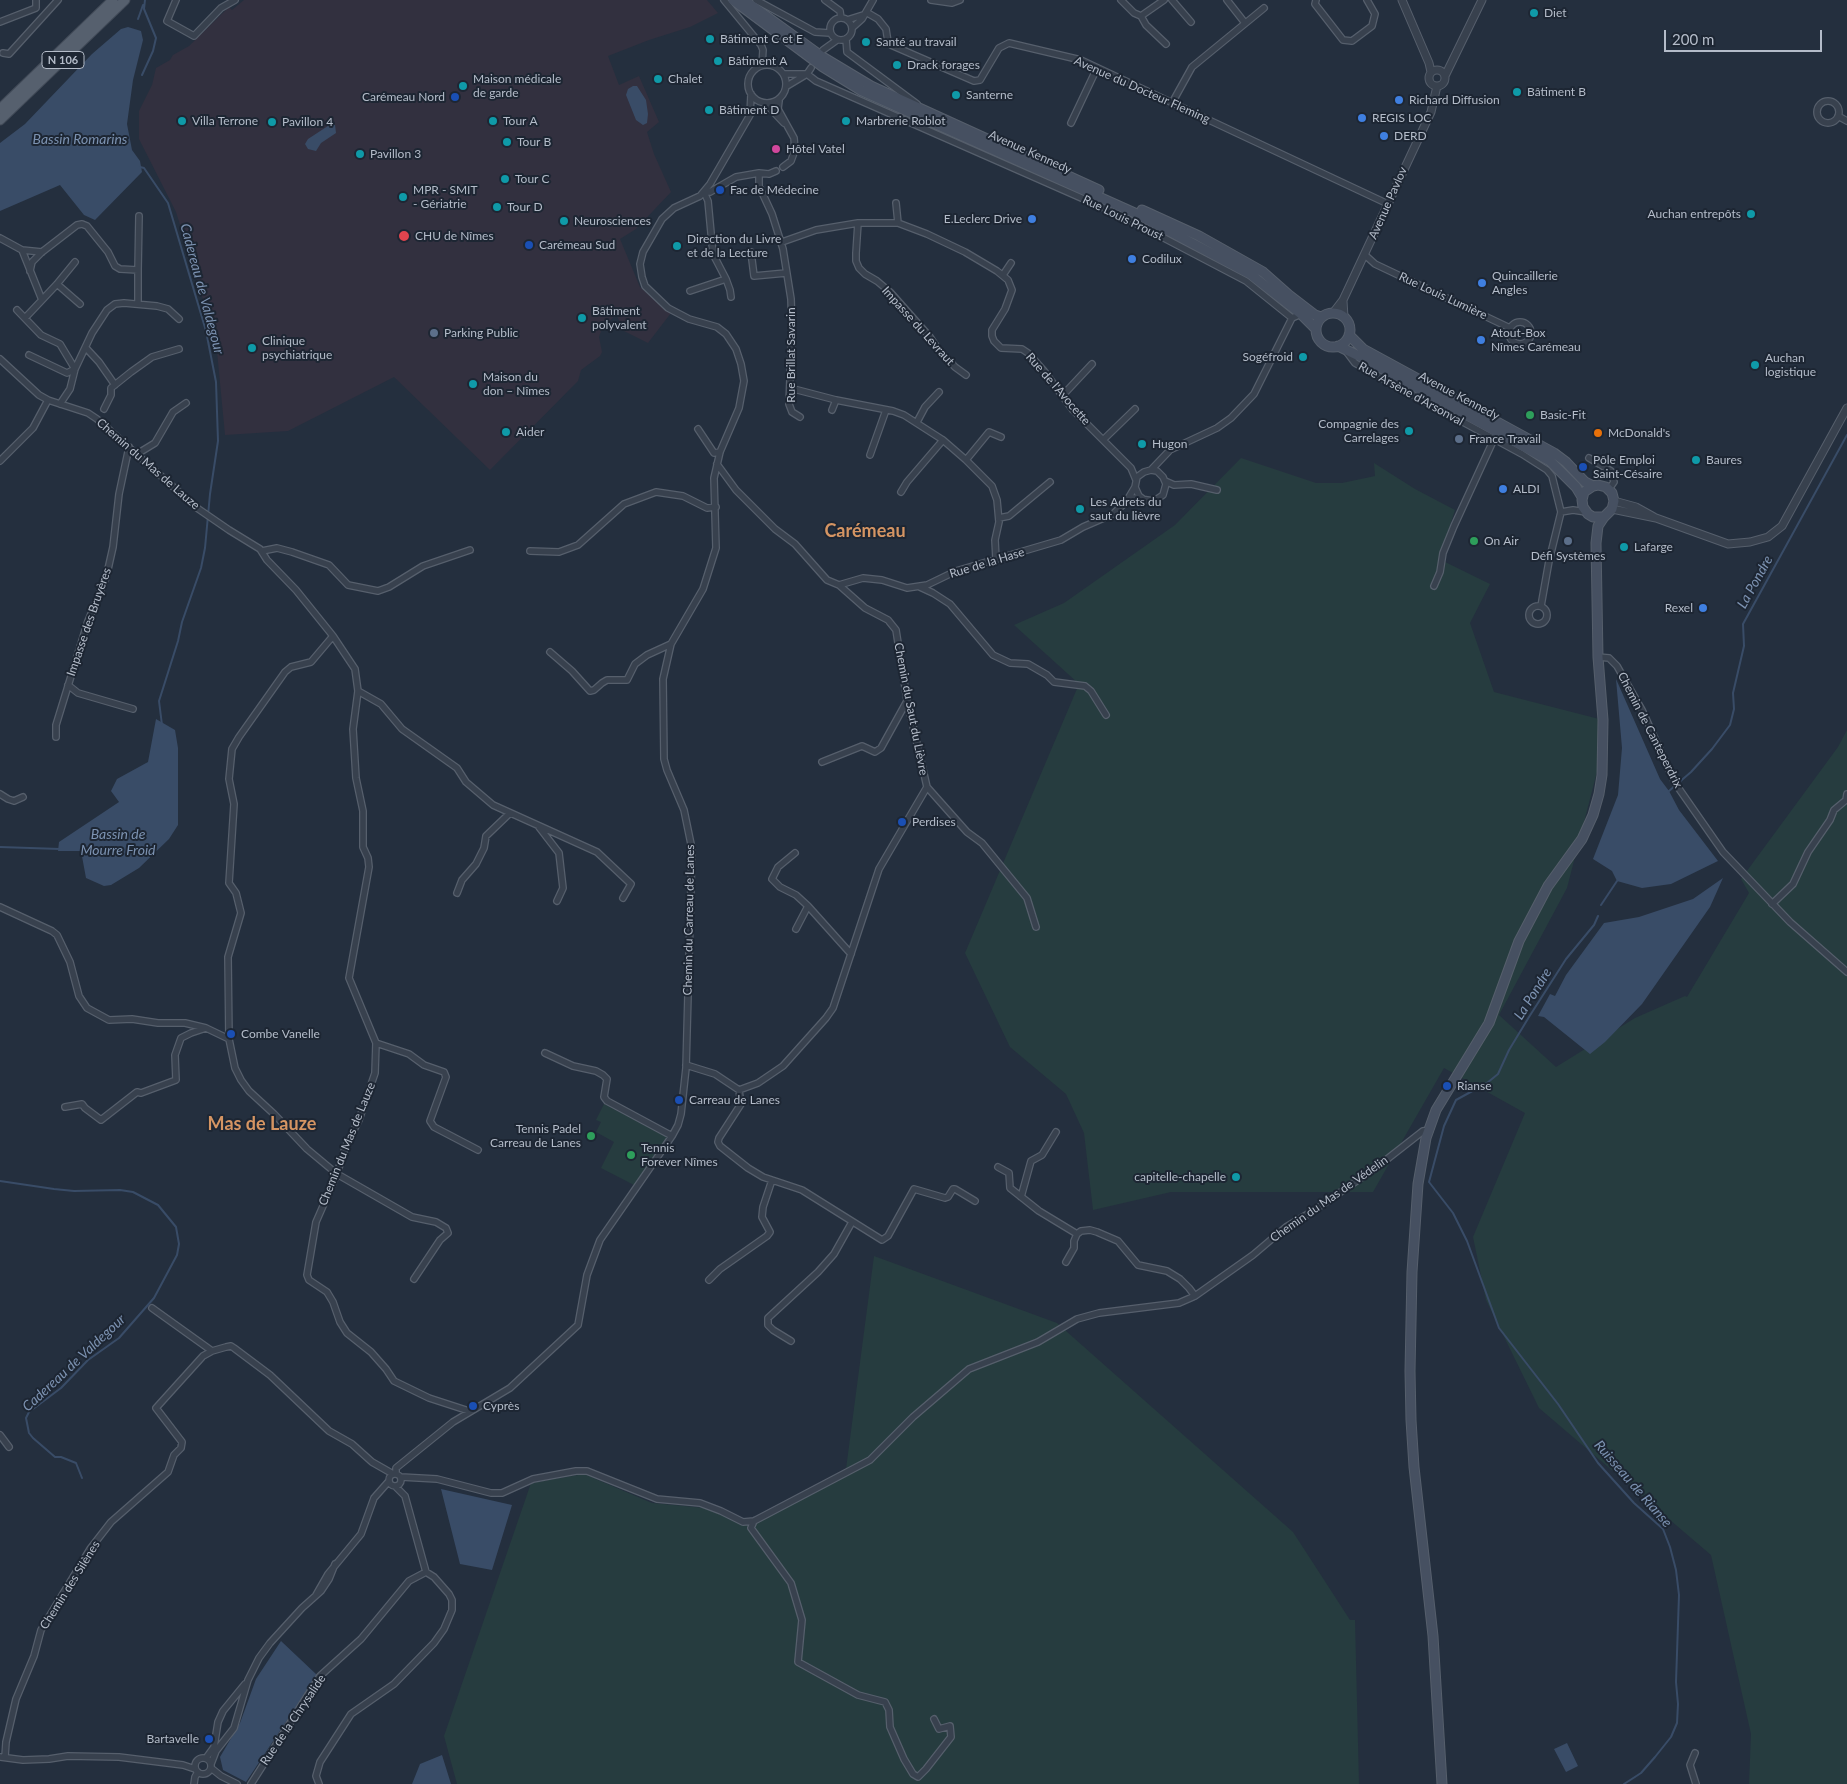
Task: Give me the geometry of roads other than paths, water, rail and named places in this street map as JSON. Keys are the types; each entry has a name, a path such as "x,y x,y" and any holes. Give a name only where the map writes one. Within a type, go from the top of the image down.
{"main road":[{"name":"N 106","path":"0,110 113,0"},
{"name":"N 106","path":"0,120 125,0"},
{"name":"Avenue Kennedy","path":"734,0 823,67 862,91 1137,214 1250,274 1297,316 1316,329"},
{"name":"Avenue Kennedy","path":"744,0 821,56 871,86 1198,236 1263,272 1289,295 1321,317"},
{"path":"1333,313 1344,317 1349,325 1349,335 1342,348 1327,346 1322,343 1316,334 1321,317 1333,313"},
{"name":"Avenue Kennedy","path":"1349,335 1363,349 1554,453 1586,482 1593,486 1602,486 1609,489"},
{"name":"Avenue Kennedy","path":"1342,348 1364,358 1550,461 1576,487 1587,513 1597,553"},
{"path":"1582,500 1584,492 1593,486"},
{"path":"1442,1784 1433,1636 1414,1467 1411,1420 1412,1272 1415,1210 1420,1169 1436,1110 1489,1023 1519,941 1537,904 1553,878 1582,839 1593,815 1602,775 1603,720 1598,660 1596,532 1613,505 1609,489"},
{"path":"1587,513 1593,517 1604,517"}],"street":[{"path":"36,0 36,8 42,15"},
{"path":"3,53 9,54 42,15 58,0"},
{"path":"176,0 167,21 194,36 221,8 235,0"},
{"path":"724,0 764,50 762,65"},
{"path":"756,0 815,32 831,34 837,40"},
{"path":"930,0 952,3 960,0"},
{"path":"1121,0 1134,13 1141,16 1146,25 1166,44"},
{"path":"1141,16 1164,0"},
{"path":"1172,0 1191,22"},
{"path":"1227,0 1245,23"},
{"path":"1316,0 1316,4 1343,40 1352,41 1372,26 1375,14 1367,0"},
{"path":"1402,0 1429,63 1439,72 1444,82 1435,85"},
{"path":"1439,72 1451,66 1482,0"},
{"path":"865,14 841,19 830,27 831,34 825,48 837,40 846,39 851,34 852,28 865,14 871,1"},
{"path":"828,2 840,11 841,19 852,28"},
{"path":"0,22 36,8"},
{"path":"1172,103 1192,67 1264,8"},
{"name":"Avenue du Docteur Fleming","path":"865,14 878,19 886,29 888,42 891,45 974,81 980,80 999,48 1009,43 1081,60 1388,204"},
{"path":"846,39 847,52 929,112"},
{"path":"787,127 764,103 751,94 748,80 756,68 762,65 774,66 784,74 794,75 809,71"},
{"path":"1071,123 1097,68"},
{"path":"787,86 809,71"},
{"name":"Rue Louis Proust","path":"809,71 816,80 1120,215 1246,281 1297,316"},
{"name":"Avenue Pavlov","path":"1333,313 1343,300 1360,266 1432,106 1435,85 1429,80 1439,72"},
{"path":"750,115 764,103 779,100 784,96 787,86 784,74"},
{"name":"Chemin du Carreau de Lanes","path":"204,1770 234,1728 248,1680 259,1658 270,1643 316,1595 335,1564 361,1534 374,1498 380,1489 394,1479 396,1468 469,1411 510,1388 578,1325 587,1275 600,1240 678,1125 681,1114 686,1065 692,849 684,810 667,770 664,758 662,679 670,644 703,589 716,548 714,478 720,452 738,408 744,381 736,349 722,330 689,319 668,308 646,286 640,264 643,252 662,219 674,208 695,199 710,184 750,115 751,94"},
{"path":"779,100 778,109 794,138 795,150 791,161 783,167"},
{"path":"1838,116 1847,121"},
{"path":"731,297 726,279 713,254 708,201 704,192 710,192 736,177 759,173 769,174 776,171"},
{"name":"Rue Brillat Savarin","path":"759,173 759,186 782,242 791,299 792,329 789,404 792,412 800,417"},
{"path":"896,203 898,222"},
{"path":"138,304 139,216"},
{"path":"782,242 816,230 858,223 898,222 965,252 1003,275 1011,263"},
{"name":"Impasse du Levraut","path":"858,223 856,261 859,268 890,292 930,337 938,349 955,367 966,375"},
{"path":"30,271 32,262 42,252 77,225 82,224 87,226 108,252 116,266 120,269 138,270"},
{"path":"0,238 22,250 42,252"},
{"path":"22,250 42,300"},
{"path":"751,252 754,276 786,273"},
{"name":"Rue Louis Lumière","path":"1364,255 1375,264 1510,328"},
{"path":"24,318 57,284 75,262"},
{"path":"1360,266 1375,264"},
{"name":"Rue de l'Avocette","path":"1003,275 1008,280 1012,290 1005,309 992,330 994,342 1001,348 1022,349 1028,353 1073,410 1130,468"},
{"path":"690,291 726,279"},
{"path":"57,284 80,304"},
{"name":"Avenue Pavlov","path":"1343,300 1344,317"},
{"path":"60,404 70,389 75,369 92,333 107,310 115,304 157,306 168,309 179,319"},
{"path":"17,310 42,335 60,344 75,369"},
{"path":"1130,468 1139,472 1151,470 1170,450 1217,428 1230,418 1254,394 1297,316"},
{"path":"86,348 99,362 115,385"},
{"name":"Rue Arsène d'Arsonval","path":"1342,348 1355,362 1522,454 1547,470 1552,476 1561,512 1540,606"},
{"path":"104,409 111,395 111,388 149,359 179,349"},
{"path":"29,355 67,373 75,369"},
{"name":"Chemin du Mas de Lauze","path":"0,358 30,388 48,400 88,413 97,419 208,516 264,550 268,560 296,590 333,636 356,669 358,691 353,729 356,778 363,811 363,847 368,858 369,867 349,978 376,1043 375,1073 359,1120 345,1148 337,1174 316,1222 307,1270 309,1280 327,1292 346,1333 371,1352 394,1381 429,1398 469,1411"},
{"path":"1063,395 1092,364"},
{"path":"790,388 904,415 943,440 992,486 997,500 999,518 995,540 996,559"},
{"path":"917,422 925,407 939,392"},
{"path":"0,461 33,428 48,400"},
{"path":"832,410 836,400"},
{"path":"137,454 155,443 173,412 186,403"},
{"path":"1103,440 1135,408"},
{"path":"1613,505 1728,544 1750,542 1768,537 1782,526 1847,408"},
{"path":"870,455 886,410"},
{"path":"698,429 714,452 720,452"},
{"path":"966,460 989,432 1001,437"},
{"path":"1434,586 1440,572 1443,552 1494,439"},
{"path":"901,492 907,482 943,440"},
{"name":"Impasse des Bruyères","path":"56,737 56,725 88,621 106,578 113,547 119,494 129,447"},
{"path":"1589,458 1611,472 1614,482 1609,489"},
{"path":"1161,460 1160,473 1165,481 1166,489"},
{"name":"Chemin du Saut du Lièvre","path":"717,464 736,490 775,529 795,544 827,580 839,585 865,608 888,620 896,630 907,700 926,787 879,869 832,1010 783,1066 758,1083 739,1090"},
{"path":"1126,502 1135,487 1136,480 1130,468"},
{"path":"1151,470 1160,473"},
{"path":"1136,480 1144,472"},
{"path":"1165,481 1174,485"},
{"path":"999,518 1009,516 1050,482"},
{"path":"1126,502 1134,498 1149,501 1159,499 1166,489 1174,485 1191,484 1218,490"},
{"path":"1135,487 1139,496 1143,499"},
{"path":"530,551 559,552 571,548 593,532 624,504 656,492 683,496 707,508 716,507"},
{"path":"1573,510 1582,500"},
{"name":"Rue de la Hase","path":"839,585 869,578 882,580 898,587 920,587 956,570 1061,540 1112,514 1126,502"},
{"path":"1561,512 1573,510 1587,513"},
{"path":"264,550 277,548 329,565 348,584 378,591 389,587 423,566 470,550"},
{"path":"920,587 950,604 994,655 1010,664 1028,664 1047,674 1054,682 1084,686 1090,691 1106,715"},
{"path":"333,636 311,662 291,667 285,672 232,749 229,779 234,804 228,883 236,893 241,913 228,957 229,1038 235,1068 250,1091 307,1149 337,1174 412,1217 436,1222 446,1228 448,1233 440,1240 414,1279"},
{"path":"550,652 572,671 590,691 607,680 627,680 636,664 647,655 670,644"},
{"name":"Chemin de Canteperdrix","path":"1598,660 1609,658 1615,663 1642,710 1676,785 1723,852 1790,922 1847,972"},
{"path":"68,685 78,693 133,709"},
{"path":"358,691 381,704 402,729 458,768 466,782 492,805 570,838 597,852 631,884 623,898"},
{"path":"822,762 862,746 875,752 881,748 907,700"},
{"path":"926,787 966,832 982,843 1027,898 1036,927"},
{"path":"0,794 8,800 14,801 22,797"},
{"path":"1772,904 1793,884 1808,852 1830,820 1834,810 1846,800 1847,794"},
{"path":"457,893 462,880 476,864 484,848 486,836 510,813"},
{"path":"538,826 559,852 564,888 557,901"},
{"path":"795,852 778,867 772,879 780,887 796,895 808,906 851,954"},
{"path":"796,929 808,906"},
{"path":"0,907 57,935 70,962 79,996 86,1008 109,1020 132,1019 158,1023 185,1022 206,1028 229,1038"},
{"path":"65,1107 82,1104 101,1120 137,1092 142,1093 176,1080 175,1055 181,1038 206,1028"},
{"path":"376,1043 409,1054 424,1065 444,1072 446,1077 430,1121 434,1128 478,1150"},
{"path":"546,1053 573,1066 603,1074 607,1079 604,1098 607,1101 672,1136"},
{"path":"686,1065 715,1074 739,1090 741,1104 718,1142 720,1146 763,1177 802,1190 882,1240 888,1236 914,1189 944,1198 948,1197 955,1189 975,1202"},
{"name":"Chemin du Mas de Védelin","path":"754,1521 870,1460 913,1417 969,1369 1038,1342 1077,1319 1099,1313 1179,1303 1195,1296 1253,1255 1286,1227 1313,1211 1377,1167 1422,1131 1429,1134"},
{"path":"1021,1197 1031,1161 1042,1155 1056,1132"},
{"path":"998,1167 1009,1173 1008,1186 1021,1197 1039,1211 1078,1234"},
{"path":"709,1280 770,1232 762,1217 763,1207 772,1180"},
{"path":"791,1341 768,1326 768,1318 834,1254 852,1222"},
{"path":"1066,1262 1074,1248 1074,1241 1078,1234 1090,1230 1118,1241 1138,1265 1167,1271 1180,1279 1195,1296"},
{"path":"152,1308 212,1351 231,1346 234,1348 270,1375 329,1431 352,1444 394,1479 402,1491 410,1510 426,1572 434,1577 452,1600 452,1610 444,1630 434,1642 394,1684 351,1714 320,1762 316,1776 319,1784"},
{"name":"Chemin des Silènes","path":"2,1757 16,1699 34,1656 41,1630 90,1549 111,1522 168,1472 174,1455 181,1448 182,1442 156,1408 203,1356 212,1351"},
{"path":"0,1435 9,1447"},
{"path":"394,1479 437,1479 491,1493 502,1493 533,1478 587,1471 657,1499 700,1503 743,1522 754,1521 751,1528 791,1583 802,1620 798,1662 858,1695 884,1702 889,1710 890,1727 904,1759 912,1774 918,1777 951,1737 950,1726 939,1729 934,1719"},
{"name":"Rue de la Chrysalide","path":"251,1784 320,1676 360,1639 408,1581 426,1572"},
{"name":"Chemin du Carreau de Lanes","path":"206,1758 214,1747 218,1722 223,1711 248,1680"},
{"path":"1695,1753 1690,1765 1696,1784"},
{"path":"2,1757 22,1760 95,1756 183,1765 204,1770 238,1784"},
{"path":"183,1765 196,1762 200,1758 206,1758 204,1770 195,1777 195,1784"},
{"path":"196,1762 204,1770"}],"water":[{"name":"Bassin Romarins","path":"128,27 141,31 143,40 133,80 127,124 132,150 140,161 142,172 95,220 84,215 60,185 0,211 0,143 25,124 92,54 121,29"},
{"path":"637,86 646,100 647,123 643,125 636,120 626,95 628,89"},
{"path":"331,124 335,125 336,133 321,143 316,151 308,149 305,144 308,139"},
{"path":"1616,679 1660,779 1679,810 1718,861 1671,884 1642,888 1617,881 1612,871 1593,859 1618,795 1622,748"},
{"name":"Bassin de Mourre Froid","path":"156,719 175,730 178,748 178,825 169,839 139,868 111,885 104,886 86,878 81,851 58,851 59,842 119,802 111,791 117,779 148,762"},
{"path":"1723,878 1710,907 1642,1004 1605,1042 1590,1054 1544,1017 1538,1016 1550,994 1555,996 1566,975 1604,923 1639,917 1693,899"},
{"path":"441,1489 512,1505 492,1570 460,1564"},
{"path":"281,1641 317,1675 246,1782 223,1770 220,1757 240,1723 256,1679"},
{"path":"1567,1743 1578,1766 1566,1772 1554,1749"},
{"path":"442,1755 451,1784 412,1784 420,1764"}],"waterway":[{"name":"Cadereau de Valdegour","path":"142,75 153,51 156,38 144,9 145,0"},
{"name":"Cadereau de Valdegour","path":"138,19 143,5"},
{"name":"Cadereau de Valdegour","path":"140,167 144,168 168,203 206,331 216,382 218,441 210,494 205,548 201,568 182,622 159,701 162,725"},
{"name":"La Pondre","path":"1669,791 1691,772 1730,725 1734,709 1733,693 1744,646 1743,624 1847,435"},
{"name":"Cadereau de Valdegour","path":"0,847 60,849"},
{"name":"La Pondre","path":"1601,905 1617,881"},
{"name":"Ruisseau de Rianse","path":"1598,916 1594,925 1566,959 1529,1017 1509,1050 1498,1074 1487,1083 1456,1100 1444,1126 1429,1182 1453,1213 1467,1241 1499,1328 1558,1404 1598,1463 1634,1503 1663,1529 1670,1547 1676,1570 1679,1595 1676,1682 1677,1723 1671,1737 1655,1757 1641,1773 1624,1784"},
{"name":"Cadereau de Valdegour","path":"0,1181 74,1191 120,1190 133,1192 158,1205 176,1227 179,1244 177,1255 154,1298 119,1338 88,1360 61,1388 29,1412 26,1418 29,1433 33,1438 55,1457 61,1457 76,1463 82,1478"}],"place":[{"name":"Diet","path":"1534,13"},
{"name":"Bâtiment C et E","path":"710,39"},
{"name":"Santé au travail","path":"866,42"},
{"name":"Bâtiment A","path":"718,61"},
{"name":"Drack forages","path":"897,65"},
{"name":"Chalet","path":"658,79"},
{"name":"Maison médicale de garde","path":"463,86"},
{"name":"Bâtiment B","path":"1517,92"},
{"name":"Santerne","path":"956,95"},
{"name":"Carémeau Nord","path":"455,97"},
{"name":"Richard Diffusion","path":"1399,100"},
{"name":"Bâtiment D","path":"709,110"},
{"name":"REGIS LOC","path":"1362,118"},
{"name":"Villa Terrone","path":"182,121"},
{"name":"Tour A","path":"493,121"},
{"name":"Marbrerie Roblot","path":"846,121"},
{"name":"Pavillon 4","path":"272,122"},
{"name":"DERD","path":"1384,136"},
{"name":"Tour B","path":"507,142"},
{"name":"Hôtel Vatel","path":"776,149"},
{"name":"Pavillon 3","path":"360,154"},
{"name":"Tour C","path":"505,179"},
{"name":"Fac de Médecine","path":"720,190"},
{"name":"MPR - SMIT - Gériatrie","path":"403,197"},
{"name":"Tour D","path":"497,207"},
{"name":"Auchan entrepôts","path":"1751,214"},
{"name":"E.Leclerc Drive","path":"1032,219"},
{"name":"Neurosciences","path":"564,221"},
{"name":"CHU de Nîmes","path":"404,236"},
{"name":"Carémeau Sud","path":"529,245"},
{"name":"Direction du Livre et de la Lecture","path":"677,246"},
{"name":"Codilux","path":"1132,259"},
{"name":"Quincaillerie Angles","path":"1482,283"},
{"name":"Bâtiment polyvalent","path":"582,318"},
{"name":"Parking Public","path":"434,333"},
{"name":"Atout-Box Nîmes Carémeau","path":"1481,340"},
{"name":"Clinique psychiatrique","path":"252,348"},
{"name":"Sogéfroid","path":"1303,357"},
{"name":"Auchan logistique","path":"1755,365"},
{"name":"Maison du don – Nîmes","path":"473,384"},
{"name":"Basic-Fit","path":"1530,415"},
{"name":"Compagnie des Carrelages","path":"1409,431"},
{"name":"Aider","path":"506,432"},
{"name":"McDonald's","path":"1598,433"},
{"name":"France Travail","path":"1459,439"},
{"name":"Hugon","path":"1142,444"},
{"name":"Baures","path":"1696,460"},
{"name":"Pôle Emploi Saint-Césaire","path":"1583,467"},
{"name":"ALDI","path":"1503,489"},
{"name":"Les Adrets du saut du lièvre","path":"1080,509"},
{"name":"On Air","path":"1474,541"},
{"name":"Défi Systèmes","path":"1568,541"},
{"name":"Lafarge","path":"1624,547"},
{"name":"Rexel","path":"1703,608"},
{"name":"Perdises","path":"902,822"},
{"name":"Combe Vanelle","path":"231,1034"},
{"name":"Rianse","path":"1447,1086"},
{"name":"Carreau de Lanes","path":"679,1100"},
{"name":"Tennis Padel Carreau de Lanes","path":"591,1136"},
{"name":"Tennis Forever Nîmes","path":"631,1155"},
{"name":"capitelle-chapelle","path":"1236,1177"},
{"name":"Cyprès","path":"473,1406"},
{"name":"Bartavelle","path":"209,1739"}],"district":[{"name":"Carémeau","path":"865,531"},
{"name":"Mas de Lauze","path":"262,1124"}]}
